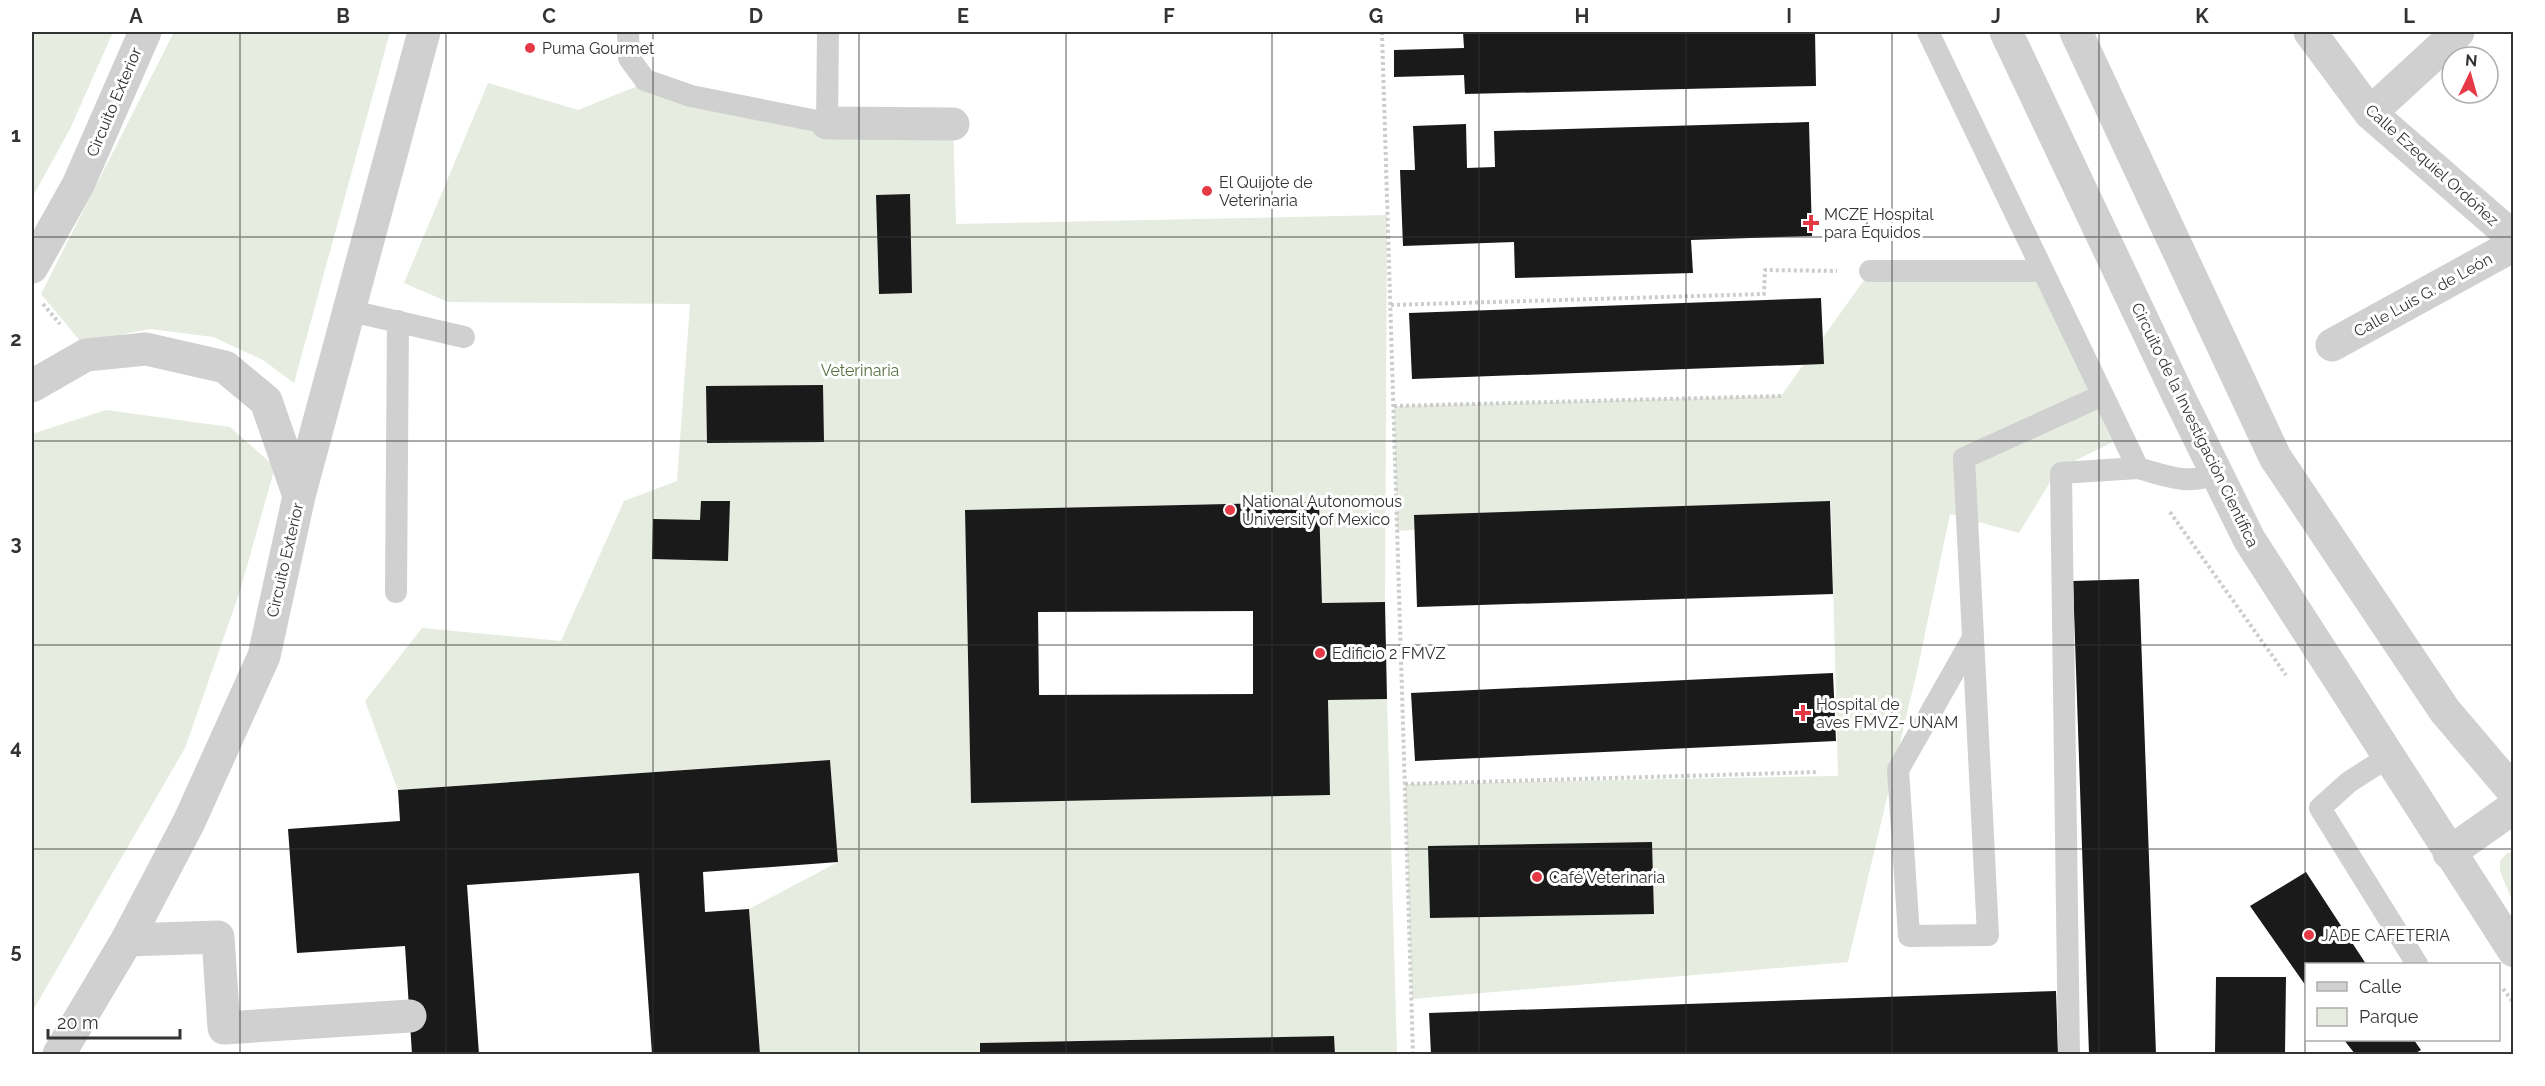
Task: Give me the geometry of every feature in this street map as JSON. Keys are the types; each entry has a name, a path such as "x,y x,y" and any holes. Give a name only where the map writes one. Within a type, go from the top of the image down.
{"street":[{"name":"Circuito Exterior","path":"32,267 78,185 145,32"},
{"name":"Circuito Exterior","path":"59,1054 127,940 189,822 264,656 299,496 351,311 424,32"},
{"name":"Circuito de la Investigación Científica","path":"2006,32 2249,539 2514,951"},
{"path":"2076,32 2275,457 2445,711 2514,792"},
{"name":"Calle Ezequiel Ordóñez","path":"2310,32 2370,113 2514,238"},
{"path":"2370,113 2458,32"},
{"path":"827,123 953,124"},
{"name":"Calle Luis G. de León","path":"2332,345 2514,245"},
{"path":"32,386 86,355 146,349 225,368 266,401 299,496"},
{"path":"2449,853 2514,807"},
{"path":"127,940 218,936 224,1028 410,1016"}],"lane":[{"path":"628,32 629,58 645,80 691,96 827,123 828,32"},
{"path":"1928,32 2138,468"},
{"path":"1870,271 2043,271"},
{"path":"351,311 464,337"},
{"path":"396,592 398,321"},
{"path":"1973,638 1898,770 1909,936 1988,935 1964,458 2103,395"},
{"path":"2069,1054 2061,473 2138,468 2178,479 2201,481 2217,473"},
{"path":"2388,757 2349,782 2320,808 2416,963"}],"path":[{"path":"1382,32 1413,1054"},
{"path":"1391,305 1764,294 1765,270 1870,271"},
{"path":"1394,405 1781,396"},
{"path":"1405,784 1819,772"}],"green space":[{"path":"32,32 113,32 70,129 32,198"},
{"path":"174,32 390,32 294,383 263,360 213,337 150,329 81,342 41,294"},
{"name":"Veterinaria","path":"488,83 578,110 645,83 691,99 953,124 956,224 1387,215 1385,602 1322,603 1319,502 965,510 971,803 1328,700 1387,699 1397,1054 1335,1054 1334,1036 980,1043 980,1054 760,1054 749,909 838,862 830,760 398,790 365,701 422,628 561,641 624,501 677,481 690,304 448,302 404,283"},
{"path":"2041,275 2119,439 2058,469 2019,533 1950,514 1918,667 1848,962 1412,999 1405,784 1838,776 1831,501 1397,531 1394,406 1781,396 1867,276"},
{"path":"106,410 230,427 275,467 240,591 185,748 32,1012 32,434"},
{"path":"2514,852 2513,903 2500,871 2500,861 2507,853"}],"building":[{"path":"1463,32 1815,32 1816,86 1465,94 1464,75 1394,77 1394,50 1464,48"},
{"path":"1809,122 1812,236 1691,240 1693,273 1515,278 1514,242 1403,246 1400,170 1415,170 1413,126 1466,124 1467,168 1495,167 1494,131"},
{"path":"910,194 912,293 879,294 876,195"},
{"path":"1821,298 1824,364 1412,379 1409,313"},
{"path":"823,385 824,442 707,443 706,386"},
{"path":"701,501 730,501 728,561 652,559 653,519 700,520"},
{"path":"1830,501 1833,594 1417,607 1414,515"},
{"name":"Edificio 2 FMVZ","path":"1319,502 1322,603 1385,602 1387,699 1328,700 1330,795 971,803 965,510","holes":["1253,611 1253,694 1039,695 1038,612"]},
{"path":"2139,579 2156,1054 2089,1054 2073,581"},
{"path":"1833,673 1836,741 1415,761 1411,693"},
{"path":"830,760 838,862 703,872 705,912 749,909 760,1054 652,1054 639,873 467,885 479,1054 412,1054 405,946 297,953 288,829 400,821 398,790"},
{"path":"1652,842 1654,914 1430,918 1428,846"},
{"name":"JADE CAFETERIA","path":"2306,872 2365,963 2305,963 2305,985 2250,906"},
{"path":"2216,977 2286,977 2285,1054 2215,1054"},
{"path":"2056,991 2058,1054 1431,1054 1429,1013"},
{"path":"1334,1036 1335,1054 980,1054 980,1043"},
{"path":"2345,1041 2415,1041 2421,1050 2414,1054 2355,1054"}],"place":[{"name":"Puma Gourmet","path":"530,48"},
{"name":"El Quijote de Veterinaria","path":"1207,191"},
{"name":"MCZE Hospital para Équidos","path":"1811,223"},
{"name":"National Autonomous University of Mexico","path":"1230,510"},
{"name":"Edificio 2 FMVZ","path":"1320,653"},
{"name":"Hospital de aves FMVZ- UNAM","path":"1803,713"},
{"name":"Café Veterinaria","path":"1537,877"},
{"name":"JADE CAFETERIA","path":"2309,935"}]}
